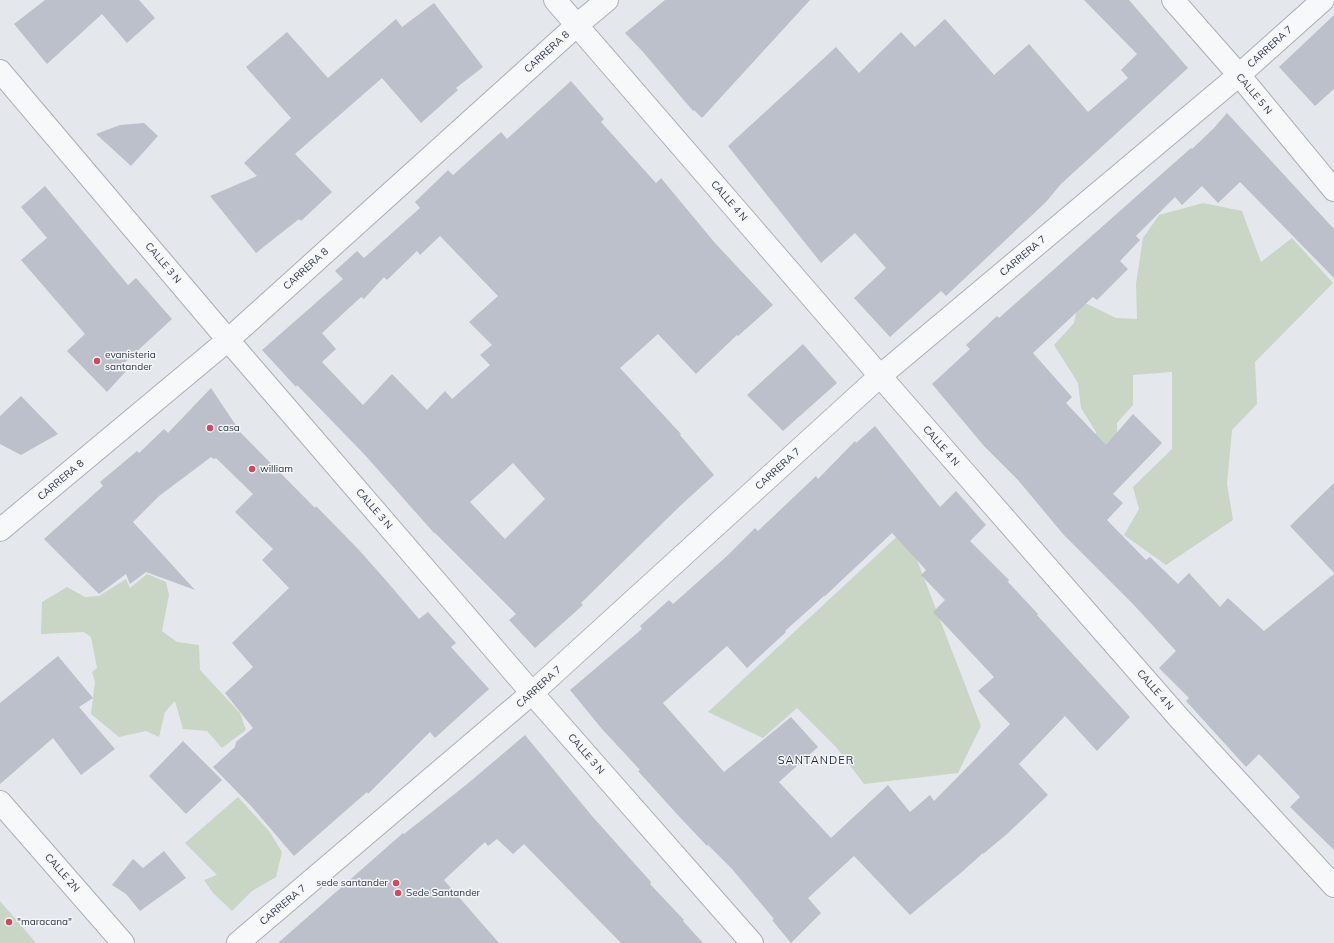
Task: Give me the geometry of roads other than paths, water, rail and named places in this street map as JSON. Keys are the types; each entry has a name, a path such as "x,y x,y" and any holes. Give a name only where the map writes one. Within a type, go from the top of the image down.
{"street":[{"name":"CALLE 4 N","path":"555,0 880,376 1180,719 1334,886"},
{"name":"CARRERA 8","path":"0,530 228,340 577,24 607,0"},
{"name":"CALLE 5 N","path":"1173,0 1239,75 1334,190"},
{"name":"CARRERA 7","path":"238,943 532,693 880,376 1239,75 1323,0"},
{"name":"CALLE 3 N","path":"0,71 228,340 532,693 752,943"},
{"name":"CALLE 2N","path":"0,802 123,943"}],"place":[{"name":"evanisteria santander","path":"97,361"},
{"name":"casa","path":"210,428"},
{"name":"william","path":"252,469"},
{"name":"sede santander","path":"396,883"},
{"name":"Sede Santander","path":"398,893"},
{"name":"\"maracana\"","path":"9,922"}],"district":[{"name":"SANTANDER","path":"816,761"}]}
